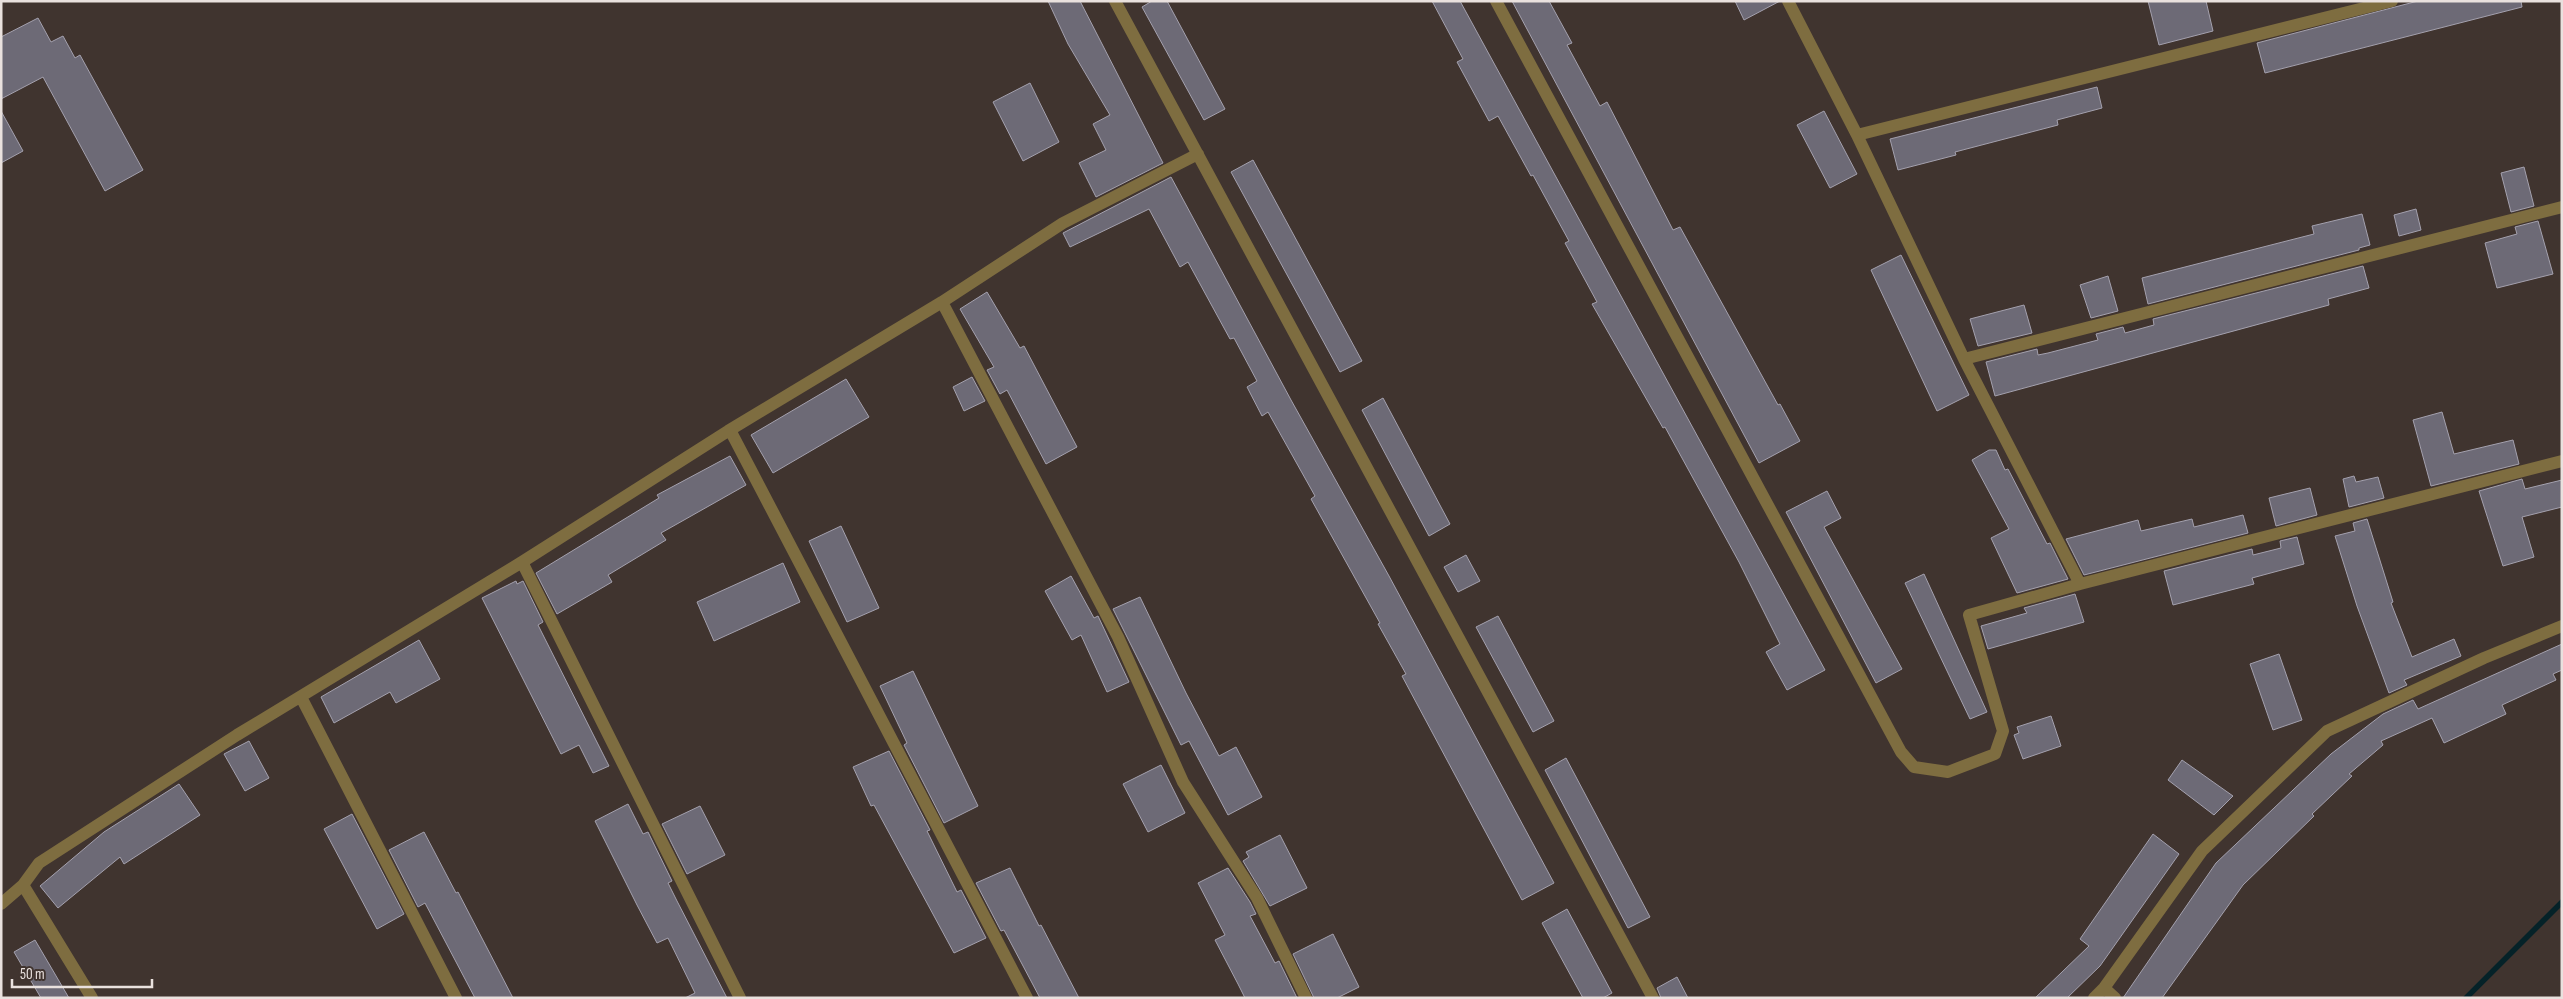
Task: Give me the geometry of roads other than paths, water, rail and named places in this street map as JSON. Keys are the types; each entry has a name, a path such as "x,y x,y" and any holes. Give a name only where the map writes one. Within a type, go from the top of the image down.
{"street":[{"path":"1115,1 1653,998"},
{"path":"1496,1 1901,752 1914,767 1948,772 1996,754 2003,731 1970,615 2080,584 2562,461"},
{"path":"1788,1 1858,135 1964,359 2080,584"},
{"path":"1858,135 2392,1"},
{"path":"1,904 23,885 39,863 237,735 522,562 730,430 942,302 1063,223 1198,154"},
{"path":"1964,359 2562,207"},
{"path":"942,302 1118,636 1183,782 1257,898 1306,998"},
{"path":"730,430 1027,998"},
{"path":"522,562 740,998"},
{"path":"2094,998 2104,988 2202,851 2327,731 2484,658 2562,626"},
{"path":"301,697 456,998"},
{"path":"23,885 92,998"},
{"path":"2104,988 2114,998"}],"waterway":[{"path":"2466,998 2562,902"}]}
